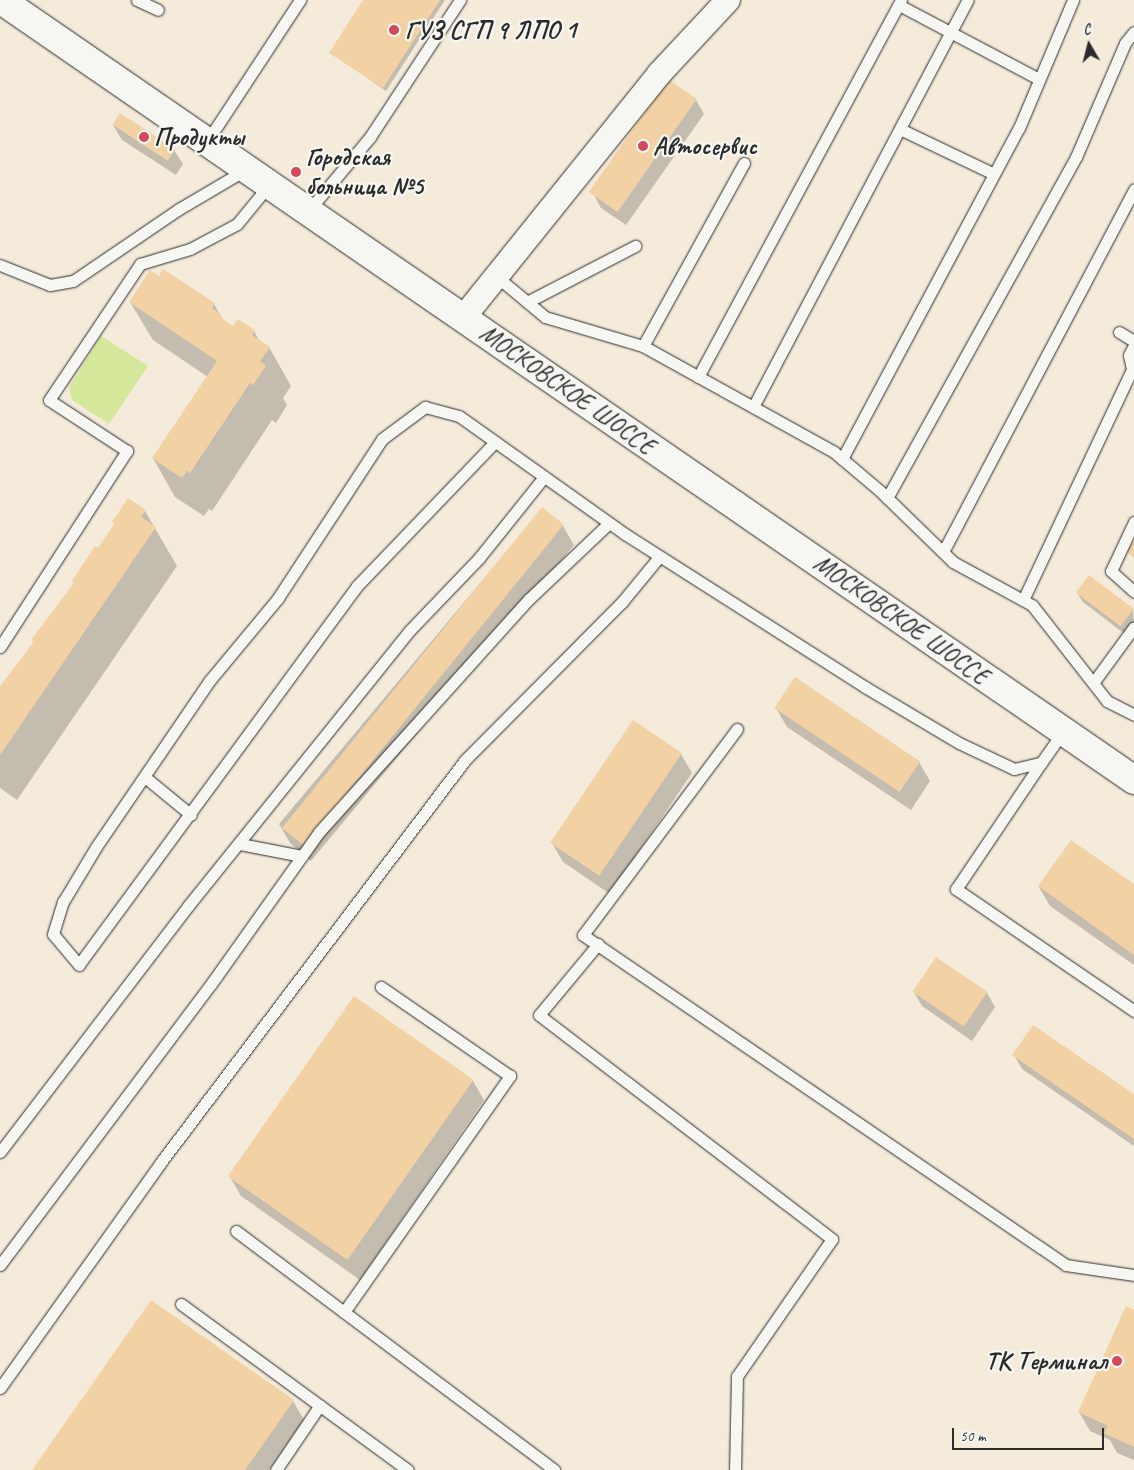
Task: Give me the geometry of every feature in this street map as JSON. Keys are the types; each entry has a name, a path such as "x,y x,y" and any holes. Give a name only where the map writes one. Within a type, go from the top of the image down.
{"main road":[{"name":"МОСКОВСКОЕ ШОССЕ","path":"15,4 463,318 1134,780"}],"street":[{"path":"463,318 659,74 728,0"}],"lane":[{"path":"136,0 158,10"},
{"path":"208,140 300,0"},
{"path":"309,210 370,137 460,0"},
{"path":"753,407 968,0"},
{"path":"842,459 992,173 1019,128 1072,0"},
{"path":"698,377 900,2 1039,79"},
{"path":"887,498 1076,158 1126,43 1134,32"},
{"path":"900,129 992,173"},
{"path":"643,346 744,163"},
{"path":"0,265 50,284 74,281 179,209 259,176"},
{"path":"0,647 126,451 49,400 140,264 190,249 237,224 259,176"},
{"path":"943,552 1134,189"},
{"path":"527,302 635,246"},
{"path":"496,276 545,317 643,346 842,459 887,498 953,562 1032,606 1107,700 1134,716"},
{"path":"1023,600 1132,368 1129,355 1134,343 1118,332"},
{"path":"496,442 357,586 79,965 52,934 62,902 96,847 146,778 210,680 278,598 382,439 425,407 459,416 660,557 959,743 1014,769 1041,763"},
{"path":"0,1152 56,1076 410,630 478,558 544,477"},
{"path":"1134,522 1111,571 1134,592"},
{"path":"0,1265 211,984 319,832 464,668 529,599 609,523"},
{"path":"0,1388 167,1154 465,760 622,602 660,557"},
{"path":"1093,683 1134,627"},
{"path":"738,729 584,935 1066,1265 1134,1275"},
{"path":"1063,731 956,889 1134,1011"},
{"path":"146,778 191,814"},
{"path":"240,844 302,856"},
{"path":"598,944 539,1015 832,1238 737,1376 735,1470"},
{"path":"344,1312 510,1076 380,987"},
{"path":"236,1232 554,1470"},
{"path":"181,1304 408,1470"},
{"path":"276,1470 320,1405"}],"green space":[{"path":"101,336 148,366 109,424 72,400 69,387"}],"building":[{"path":"363,0 440,0 383,88 329,53"},
{"name":"Автосервис","path":"668,79 697,99 618,212 589,192"},
{"name":"Продукты","path":"120,113 175,149 168,161 112,125"},
{"path":"163,269 215,303 212,308 221,314 219,316 233,326 238,319 255,330 252,335 270,347 260,361 266,366 253,385 250,383 190,473 187,471 182,478 152,458 217,361 129,302 150,270 159,276"},
{"path":"128,498 146,510 141,517 156,527 0,755 0,686 34,642 31,640 74,583 72,581 95,546 98,548"},
{"path":"542,507 564,525 304,846 282,828"},
{"path":"1134,541 1134,558 1126,551"},
{"path":"1089,575 1134,609 1120,626 1076,593"},
{"path":"795,677 920,761 899,792 774,708"},
{"path":"633,720 682,753 599,876 550,843"},
{"path":"1071,840 1134,884 1134,955 1038,886"},
{"path":"936,957 987,992 964,1026 913,992"},
{"path":"354,996 474,1080 347,1260 228,1176"},
{"path":"1033,1025 1134,1094 1134,1139 1012,1055"},
{"path":"151,1300 294,1400 245,1470 32,1470"},
{"name":"ТК Терминал","path":"1126,1306 1134,1310 1134,1447 1104,1433 1108,1426 1078,1412"}],"place":[{"name":"ГУЗ СГП 9 ЛПО 1","path":"394,30"},
{"name":"Продукты","path":"144,137"},
{"name":"Автосервис","path":"643,146"},
{"name":"Городская больница №5","path":"296,172"},
{"name":"ТК Терминал","path":"1117,1361"}]}
